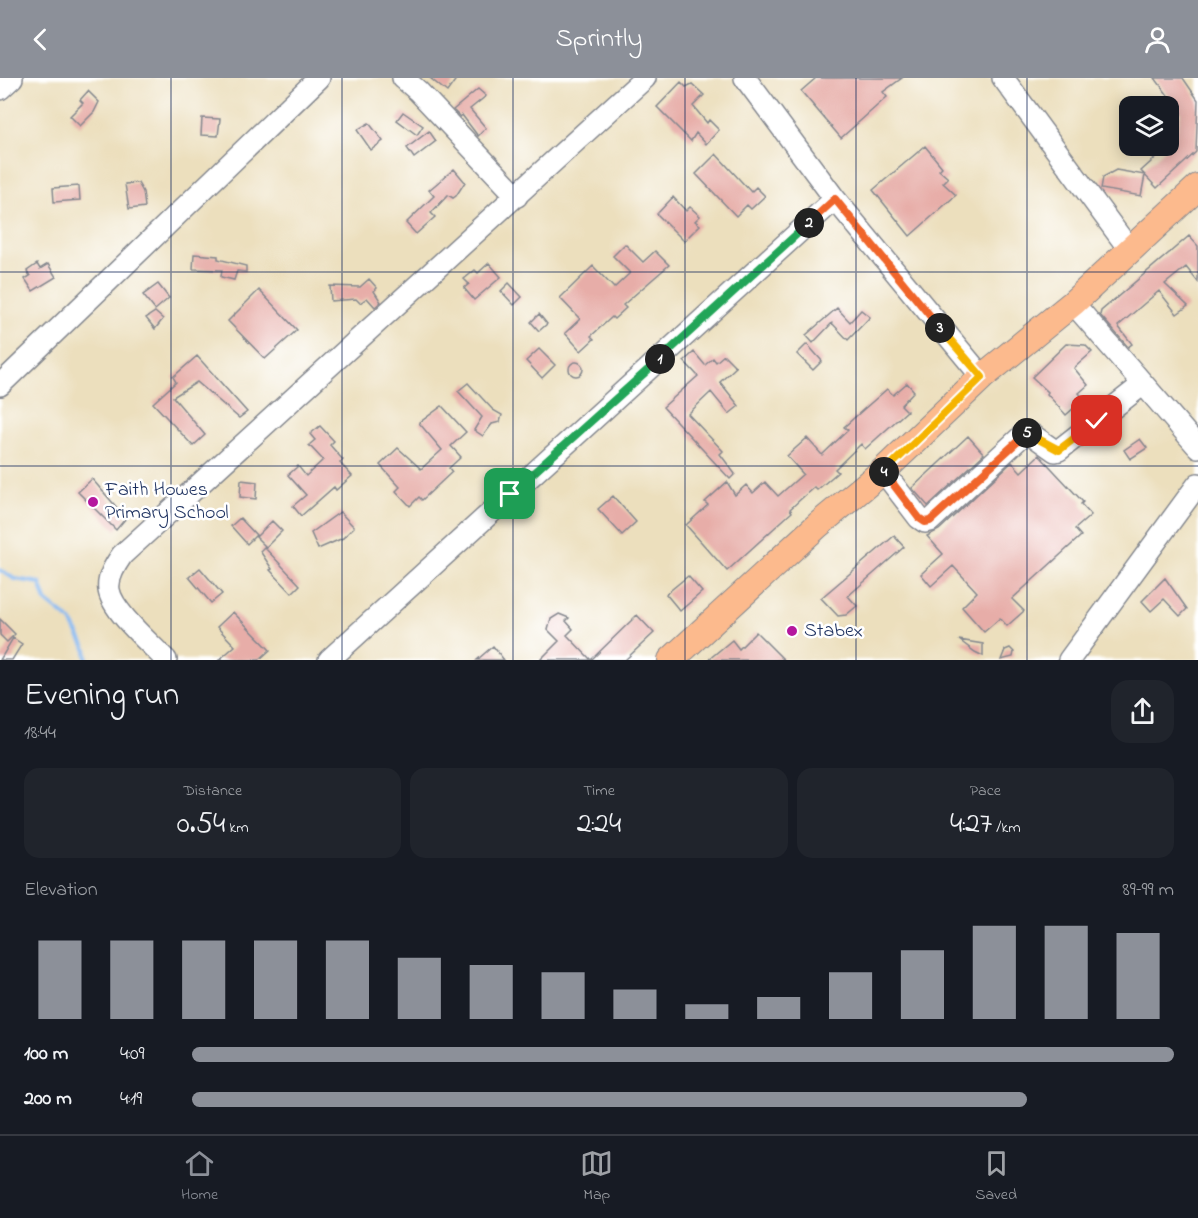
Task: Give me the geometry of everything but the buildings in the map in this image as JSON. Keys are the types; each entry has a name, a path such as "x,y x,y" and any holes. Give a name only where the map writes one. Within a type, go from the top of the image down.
{"main road":[{"path":"670,660 818,525 883,471 982,377 1073,303 1198,187"}],"street":[{"path":"0,89 12,78"},
{"path":"0,385 319,78"},
{"path":"403,78 517,196"},
{"path":"166,660 120,611 111,596 110,578 122,555 645,78"},
{"path":"745,78 835,199 982,377"},
{"path":"1003,78 1129,249"},
{"path":"329,660 835,199"},
{"path":"1073,303 1198,447"},
{"path":"883,471 919,518 925,522 930,521 1023,435 1031,434 1059,450 1142,385"},
{"path":"1069,660 1198,484"}],"waterway":[{"path":"0,570 15,579 40,583 46,601 71,621 86,649 87,660"}],"place":[{"name":"Faith Howes Primary School","path":"93,502"},
{"name":"Stabex","path":"792,631"}],"route":[{"path":"510,494 835,199 982,377 883,471 919,518 925,522 930,521 1026,433 1034,435 1055,450 1059,450 1097,421"}]}
